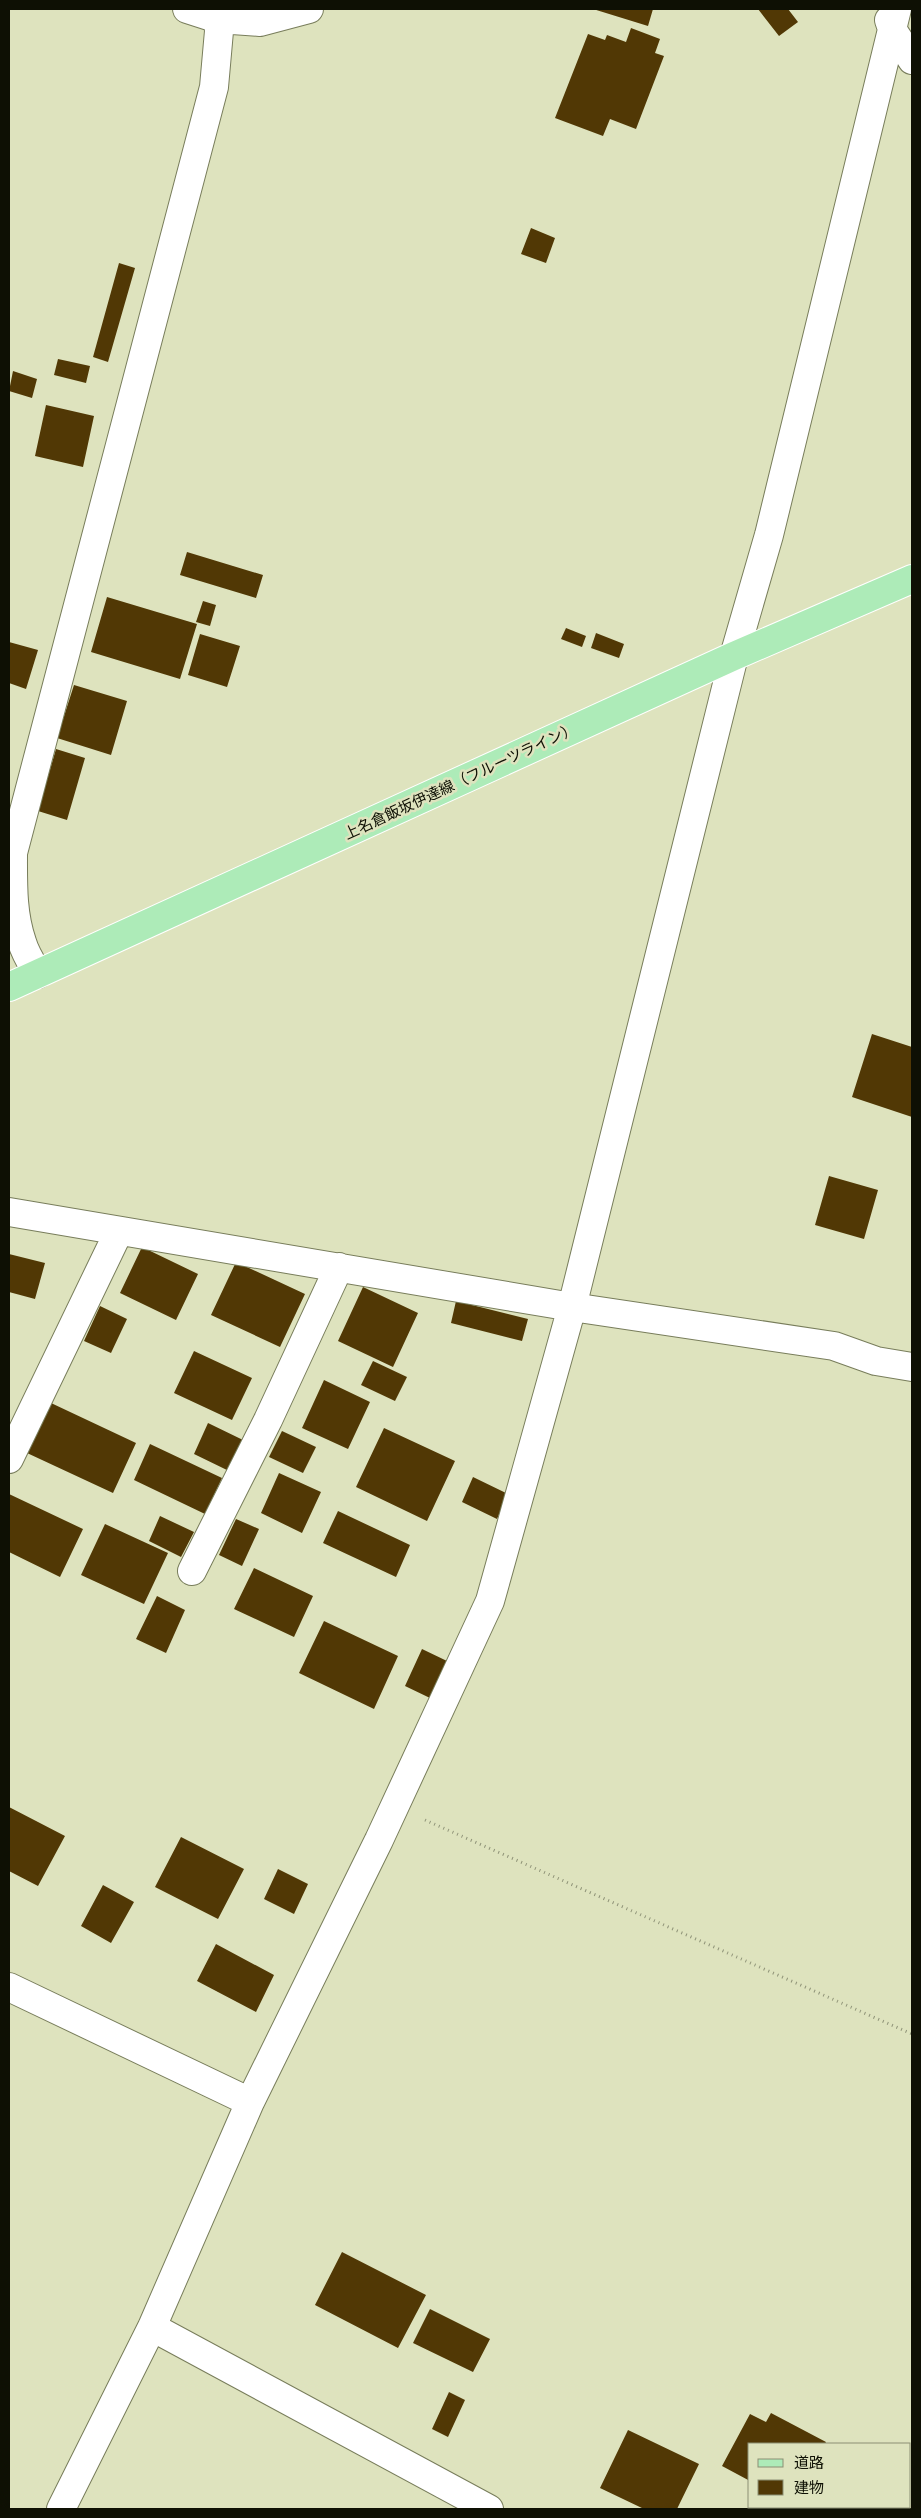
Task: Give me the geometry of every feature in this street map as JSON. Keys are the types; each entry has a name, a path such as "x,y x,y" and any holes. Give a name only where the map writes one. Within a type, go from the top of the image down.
{"main road":[{"name":"上名倉飯坂伊達線（フルーツライン）","path":"9,987 734,656 912,579"}],"street":[{"path":"187,9 260,22 309,9"},
{"path":"38,974 22,943 15,911 12,890 14,853 214,87 220,31 217,14"},
{"path":"891,15 912,60"},
{"path":"61,2509 152,2327 250,2102 395,1806 490,1601 572,1307 734,656 769,536 891,15"},
{"path":"9,1212 572,1307 834,1346 876,1360 912,1368"},
{"path":"9,1459 119,1231"},
{"path":"192,1570 268,1420 339,1267"},
{"path":"9,1987 250,2102"},
{"path":"152,2327 490,2509"}],"path":[{"path":"395,1806 912,2034"}],"building":[{"path":"593,9 653,9 648,26"},
{"path":"758,9 788,9 798,22 779,36"},
{"path":"631,28 660,39 655,53 664,56 636,129 610,119 603,136 555,118 588,34 605,40 607,35 626,42"},
{"path":"531,228 555,238 546,263 521,254"},
{"path":"119,263 135,268 108,362 93,357"},
{"path":"58,359 90,366 86,383 54,375"},
{"path":"13,371 37,379 32,398 9,391"},
{"path":"46,405 94,416 83,467 35,456"},
{"path":"187,552 263,575 256,598 180,575"},
{"path":"107,597 197,624 180,679 91,652"},
{"path":"203,601 216,605 210,626 196,622"},
{"path":"566,628 586,636 582,647 561,639"},
{"path":"596,633 624,644 619,658 591,648"},
{"path":"200,634 240,646 227,687 188,675"},
{"path":"9,642 38,650 26,689 9,683"},
{"path":"74,685 127,701 111,755 57,738"},
{"path":"56,749 85,758 67,820 38,811"},
{"path":"872,1034 912,1047 912,1117 852,1097"},
{"path":"829,1176 878,1190 864,1239 815,1225"},
{"path":"142,1247 198,1274 176,1320 120,1293"},
{"path":"9,1254 45,1263 35,1299 9,1292"},
{"path":"236,1262 305,1294 280,1347 211,1315"},
{"path":"363,1287 418,1313 393,1367 338,1341"},
{"path":"456,1301 528,1319 522,1341 451,1323"},
{"path":"100,1306 127,1319 111,1353 84,1341"},
{"path":"194,1351 252,1378 232,1420 174,1393"},
{"path":"373,1361 407,1377 395,1401 361,1385"},
{"path":"324,1380 370,1402 348,1449 302,1428"},
{"path":"51,1403 136,1443 113,1493 27,1453"},
{"path":"208,1423 243,1440 229,1471 194,1454"},
{"path":"384,1428 455,1461 427,1521 356,1487"},
{"path":"282,1431 316,1447 303,1473 269,1457"},
{"path":"150,1444 222,1478 205,1514 134,1480"},
{"path":"279,1473 321,1492 302,1533 261,1513"},
{"path":"473,1477 508,1494 497,1519 462,1502"},
{"path":"9,1494 83,1529 60,1577 9,1552"},
{"path":"338,1511 410,1545 396,1577 323,1543"},
{"path":"160,1516 194,1532 181,1557 149,1541"},
{"path":"236,1519 259,1529 242,1566 219,1555"},
{"path":"105,1524 168,1553 144,1604 81,1575"},
{"path":"254,1568 313,1596 294,1637 234,1609"},
{"path":"157,1596 185,1610 166,1653 136,1639"},
{"path":"324,1621 398,1656 374,1709 299,1673"},
{"path":"422,1649 447,1661 430,1698 405,1686"},
{"path":"9,1807 65,1836 38,1886 9,1871"},
{"path":"181,1837 244,1869 218,1919 155,1887"},
{"path":"278,1869 308,1884 294,1914 264,1899"},
{"path":"103,1885 134,1902 111,1943 81,1926"},
{"path":"216,1944 274,1975 256,2012 197,1981"},
{"path":"342,2252 426,2295 398,2348 315,2305"},
{"path":"430,2309 490,2339 473,2372 413,2343"},
{"path":"449,2392 465,2400 448,2437 432,2429"},
{"path":"771,2413 826,2442 748,2443 748,2480 722,2466 750,2414 766,2422"},
{"path":"628,2430 699,2464 677,2509 644,2509 600,2488"}]}
